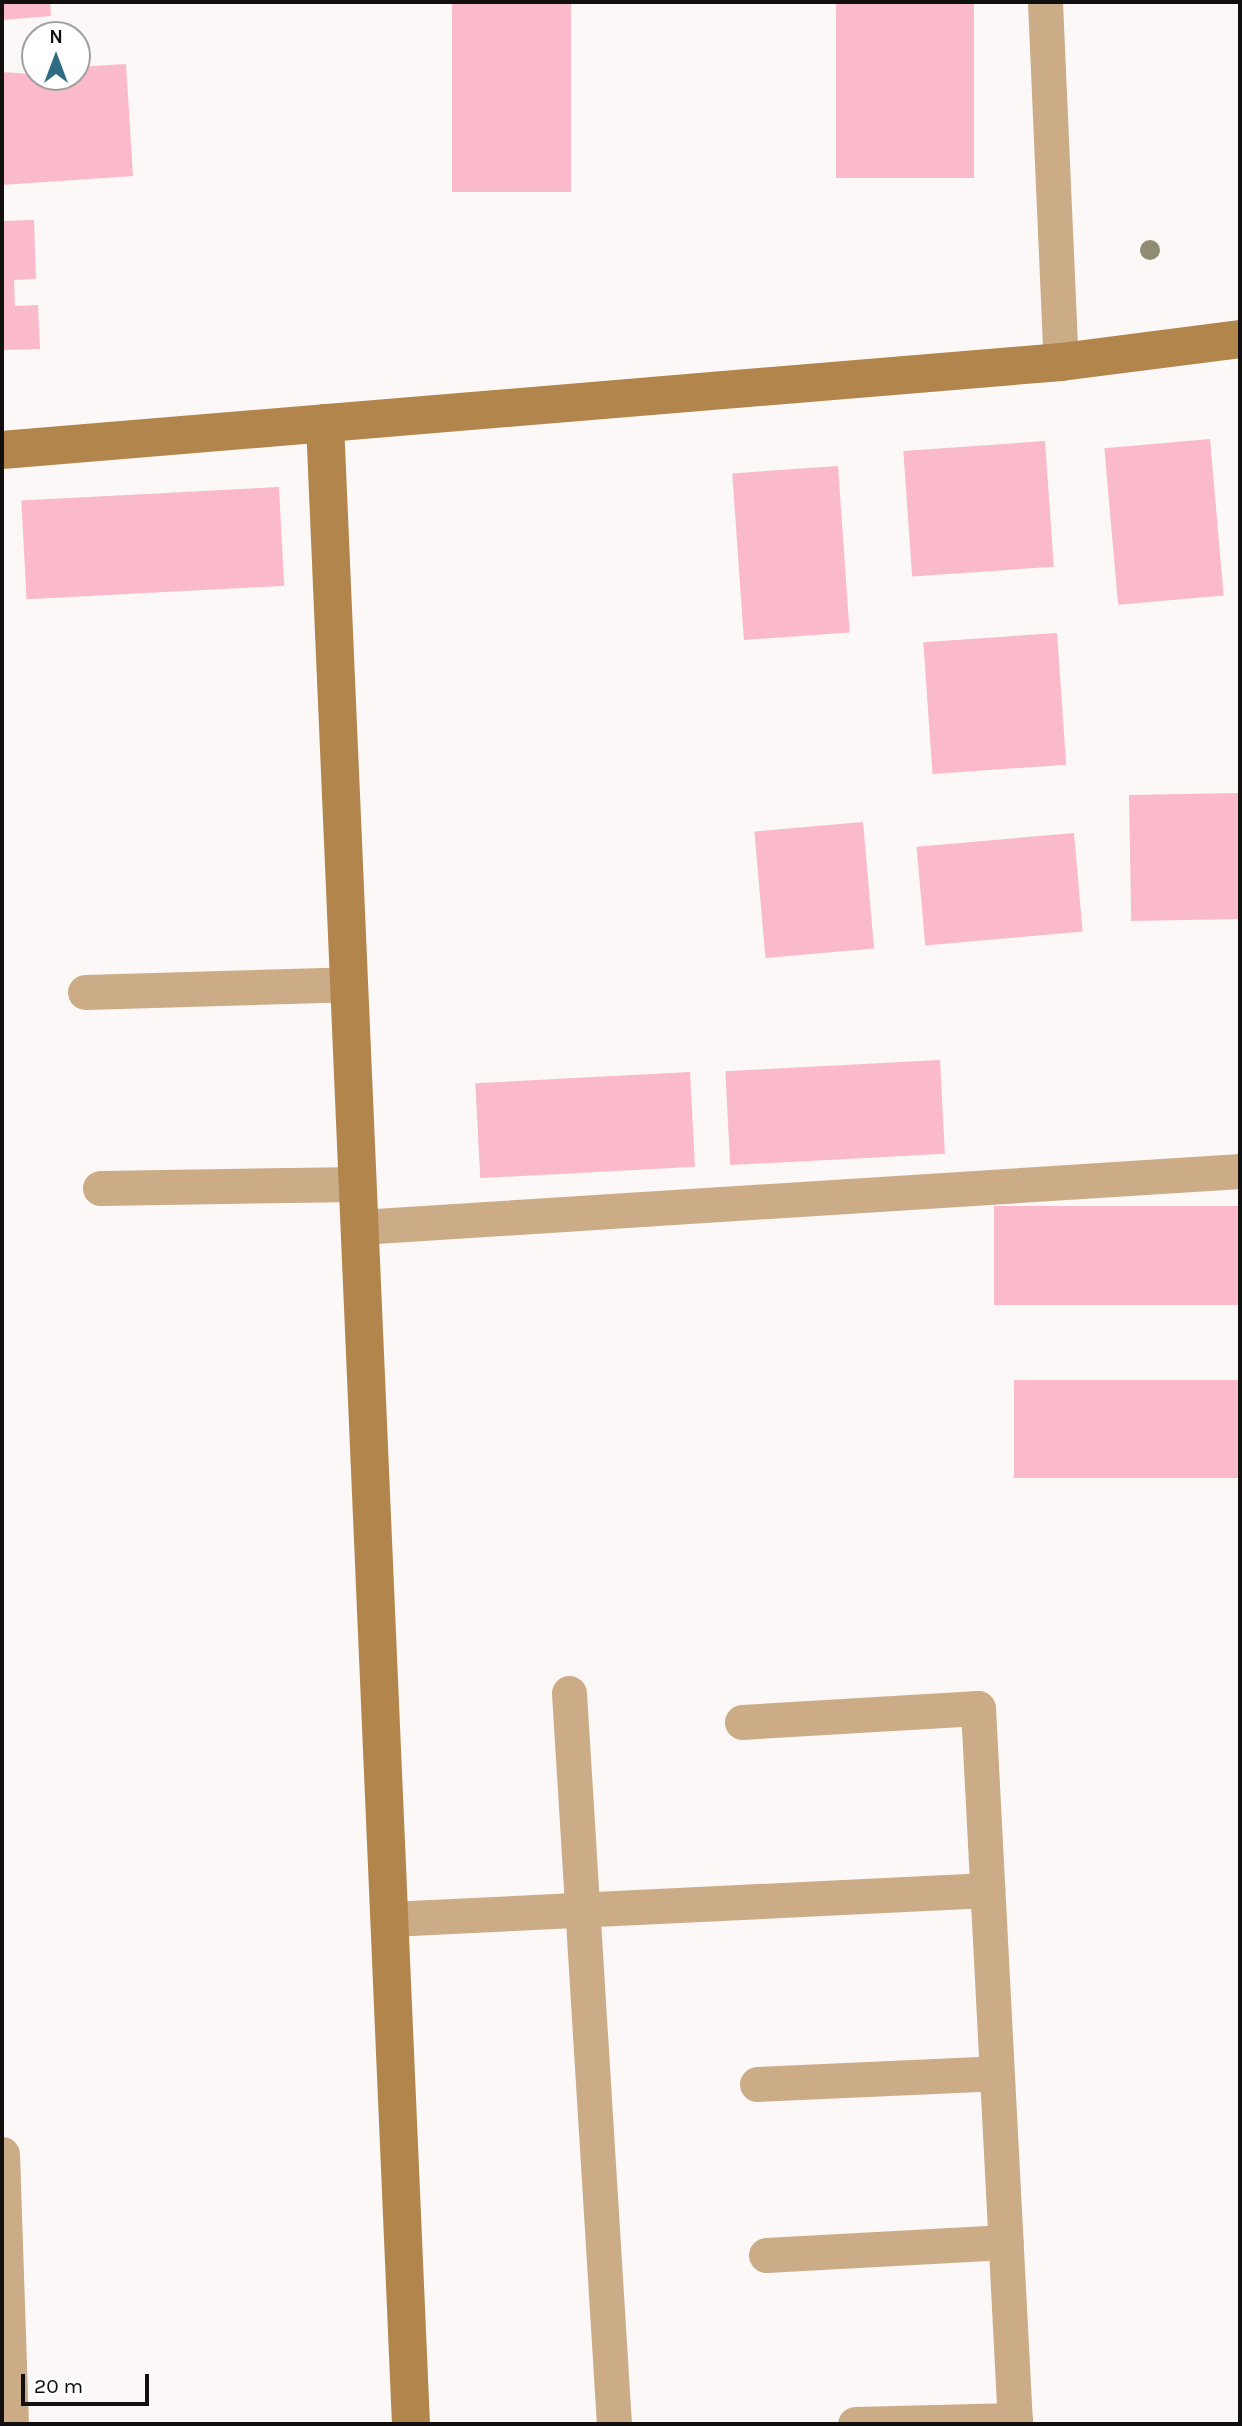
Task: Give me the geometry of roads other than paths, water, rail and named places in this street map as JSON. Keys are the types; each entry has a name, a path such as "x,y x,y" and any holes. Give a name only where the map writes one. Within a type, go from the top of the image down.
{"street":[{"path":"1045,2 1061,362"},
{"path":"2,450 1061,362 1240,339"},
{"path":"325,423 411,2424"},
{"path":"85,992 349,985"},
{"path":"360,1227 1240,1171"},
{"path":"100,1188 358,1184"},
{"path":"569,1693 614,2424"},
{"path":"743,1723 978,1708 1015,2422 855,2424"},
{"path":"390,1919 582,1914 987,1890"},
{"path":"757,2084 996,2073"},
{"path":"2,2154 10,2424"},
{"path":"766,2255 1006,2242"}]}
